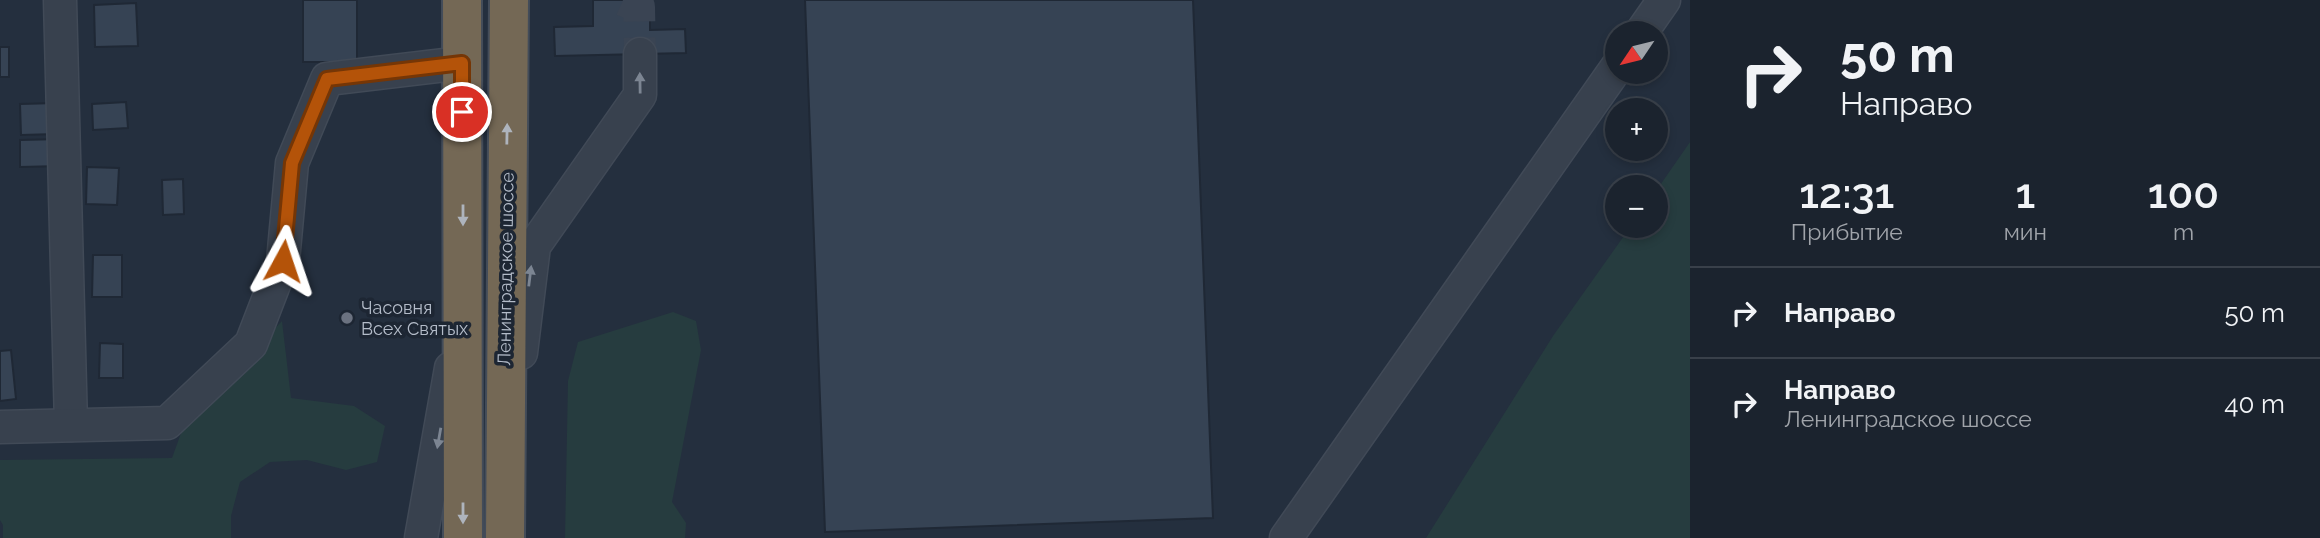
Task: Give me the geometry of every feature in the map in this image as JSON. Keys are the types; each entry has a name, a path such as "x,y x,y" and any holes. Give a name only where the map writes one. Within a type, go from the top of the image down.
{"highway":[{"path":"462,0 463,538"},
{"name":"Ленинградское шоссе","path":"505,526 509,0"}],"street":[{"path":"60,0 71,425"},
{"path":"1649,21 1664,0"},
{"path":"505,526 514,407 534,246 640,95 640,54"},
{"path":"0,427 167,424 251,344 283,261 292,163 327,79 462,63"},
{"path":"1286,538 1605,84"},
{"path":"421,538 463,298"}],"green space":[{"path":"1690,142 1690,538 1426,538 1553,336 1622,238 1668,238 1667,175"},
{"path":"673,312 696,321 701,350 672,502 686,523 685,538 565,538 568,381 578,342"},
{"path":"282,321 291,398 354,406 385,426 377,462 346,470 307,460 270,462 240,482 231,516 231,538 3,538 3,525 0,520 0,460 172,458 184,425"}],"building":[{"path":"303,0 357,0 357,62 303,62"},
{"path":"593,0 650,0 650,30 685,29 686,53 555,56 554,27 593,26"},
{"path":"805,0 1193,0 1213,518 825,532"},
{"path":"136,3 138,46 95,47 94,5"},
{"path":"0,47 9,47 9,77 0,77"},
{"path":"126,102 128,128 93,130 92,104"},
{"path":"56,103 57,134 21,135 20,104"},
{"path":"61,139 62,166 20,167 20,140"},
{"path":"87,167 119,168 117,205 86,204"},
{"path":"183,179 184,214 163,215 162,180"},
{"path":"93,255 122,255 122,297 92,297"},
{"path":"100,343 123,344 123,378 99,378"},
{"path":"11,350 16,399 0,401 0,351"}],"tunnel":[{"path":"623,0 639,7 640,54"}],"place":[{"name":"Часовня Всех Святых","path":"347,318"}],"route":[{"path":"283,261 292,163 327,79 462,63 462,112"}]}
